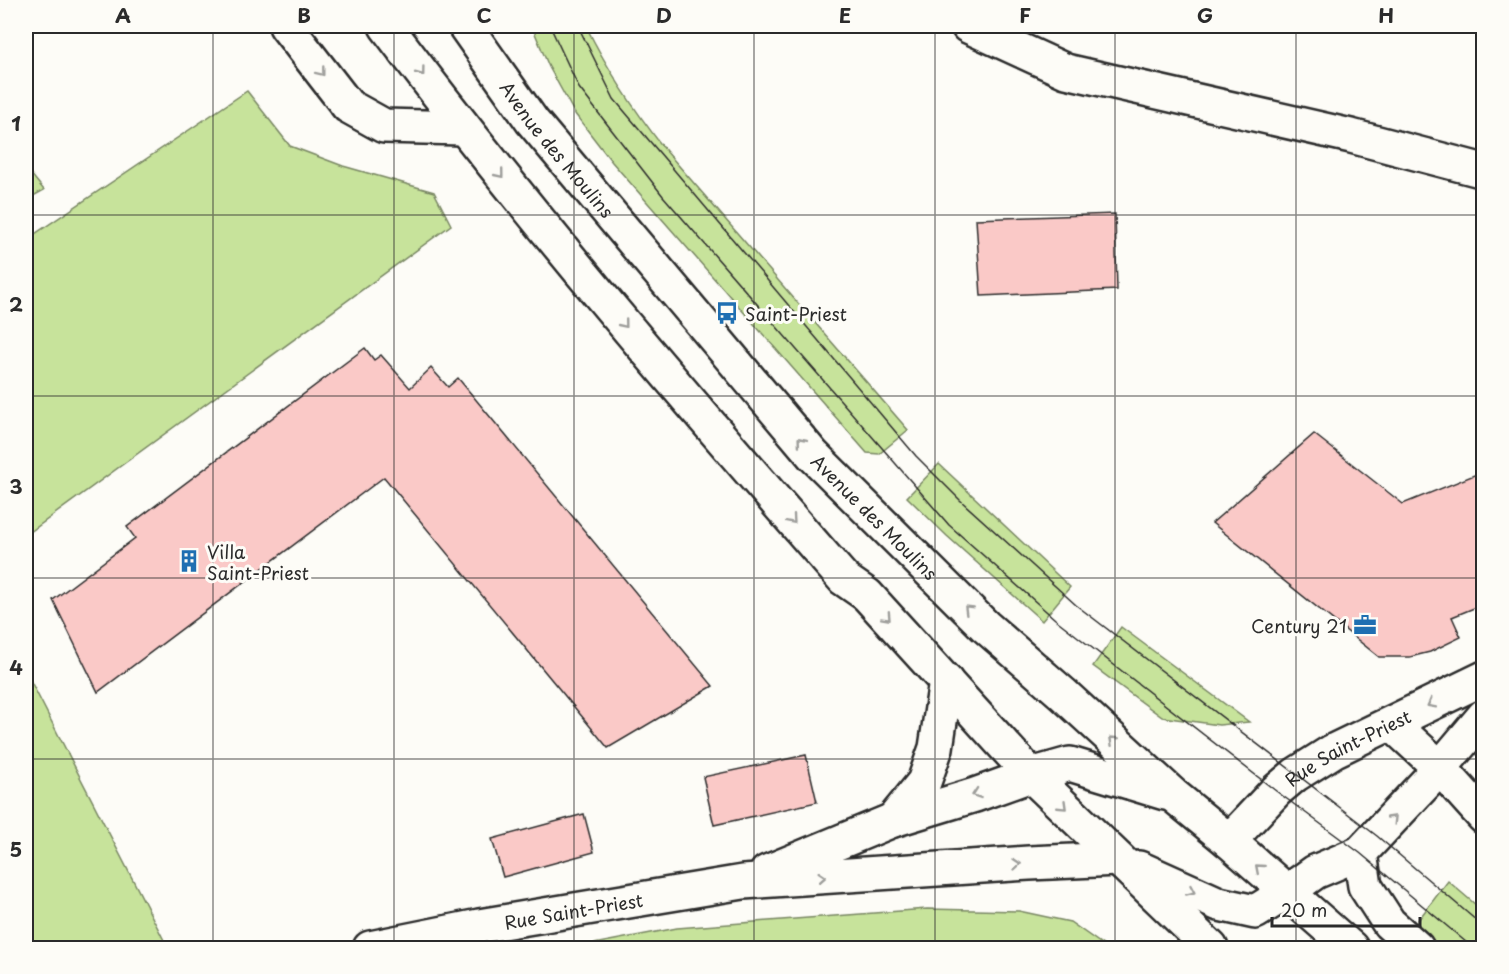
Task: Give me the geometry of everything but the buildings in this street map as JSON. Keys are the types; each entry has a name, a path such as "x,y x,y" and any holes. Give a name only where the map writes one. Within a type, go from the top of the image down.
{"main road":[{"path":"286,26 348,106 384,126 463,128"},
{"path":"386,26 463,128 662,371 843,579 867,595 1031,775 1211,948"},
{"path":"944,26 968,26 1066,71 1351,136 1484,171"},
{"name":"Avenue des Moulins","path":"474,34 532,121 813,455 985,626 1173,795 1351,948"},
{"name":"Rue Saint-Priest","path":"1229,841 1276,791 1295,775 1333,751 1484,678"},
{"name":"Rue Saint-Priest","path":"893,820 924,782 936,748 946,681"},
{"path":"1118,859 1219,904 1255,912 1315,872 1360,853 1440,768 1484,716"},
{"path":"1392,724 1440,768 1484,817"},
{"name":"Rue Saint-Priest","path":"743,882 893,820 1070,764 1173,795"},
{"path":"1360,853 1365,886 1389,923 1417,948"},
{"name":"Rue Saint-Priest","path":"370,948 479,926 743,882 1029,862 1118,859"}],"green space":[{"path":"532,26 586,26 603,59 666,151 908,430 879,454 867,453 612,162 575,114 549,67"},
{"path":"247,91 290,146 343,166 434,192 451,225 26,535 26,240"},
{"path":"26,168 44,190 26,200"},
{"path":"939,464 1070,587 1042,621 907,497"},
{"path":"1121,627 1249,722 1219,725 1162,717 1093,666"},
{"path":"26,672 168,948 26,948"},
{"path":"1448,881 1483,911 1483,948 1428,948 1409,932"},
{"path":"927,909 1019,911 1070,922 1107,948 573,948 677,928"}],"tram line":[{"path":"550,26 579,88 663,196 949,525 1055,619 1276,791 1360,853 1473,948"},
{"path":"578,26 614,99 916,456 960,500 1076,605 1377,836 1484,927"}],"place":[{"name":"Saint-Priest","path":"727,313"},
{"name":"Villa Saint-Priest","path":"189,561"},
{"name":"Century 21","path":"1365,625"}]}
